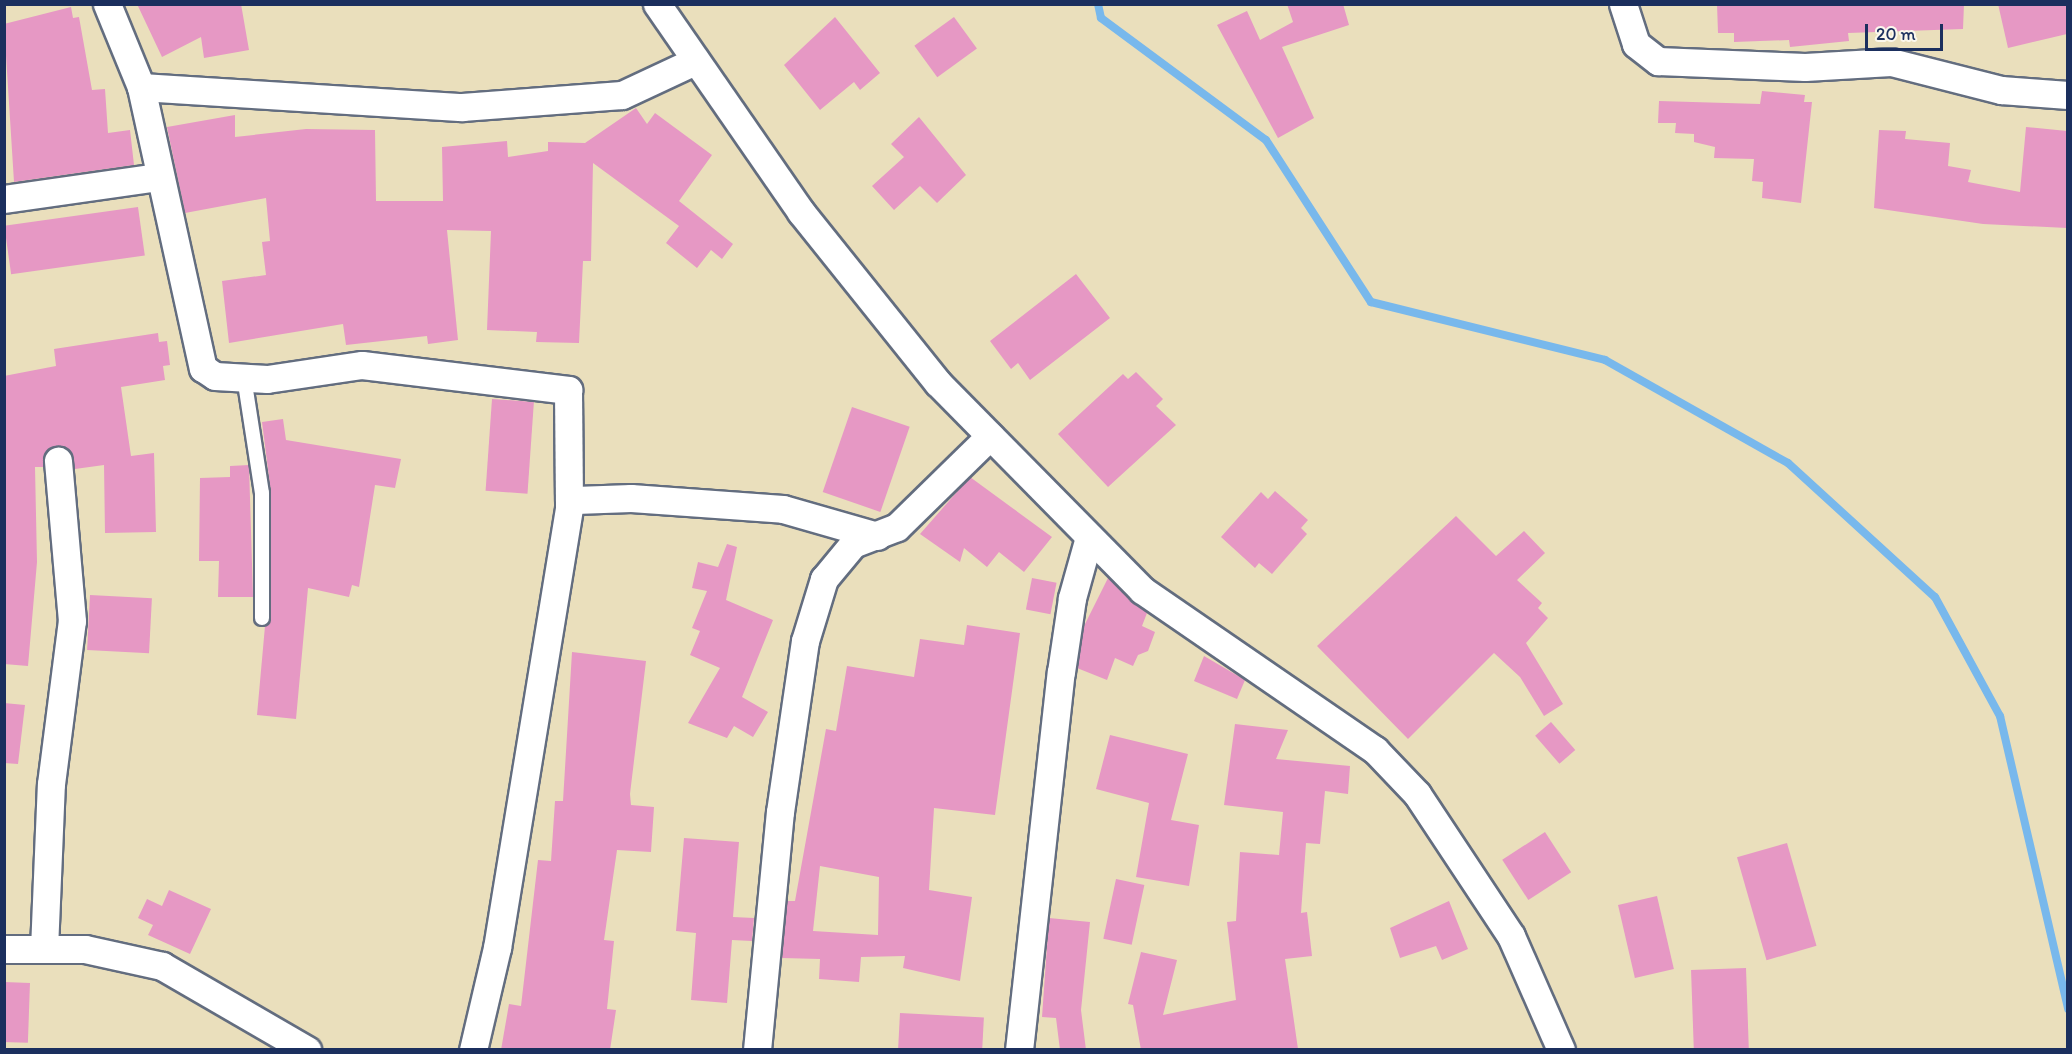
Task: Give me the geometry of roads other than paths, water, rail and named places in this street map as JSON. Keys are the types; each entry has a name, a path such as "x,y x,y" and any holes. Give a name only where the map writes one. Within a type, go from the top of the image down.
{"street":[{"path":"107,4 141,87 197,355 203,368 215,376 244,377 362,365 567,390 569,506 497,948 473,1050"},
{"path":"657,4 801,212 938,383 1142,590 1375,750 1417,794 1511,936 1561,1050"},
{"path":"1623,4 1636,44 1659,61 1805,67 1891,62 2001,90 2067,95"},
{"path":"141,87 462,107 622,95 695,62"},
{"path":"4,199 159,177"},
{"path":"757,1050 780,812 805,641 824,579 837,559 853,544 897,527 990,436"},
{"path":"44,949 51,784 72,621 58,461"},
{"path":"569,506 575,500 631,498 783,509 877,536"},
{"path":"1019,1050 1061,672 1072,598 1089,537"},
{"path":"4,950 94,950 162,966 307,1050"}],"lane":[{"path":"244,377 262,493 262,618"}],"waterway":[{"path":"1098,4 1101,18 1266,140 1371,302 1605,360 1788,463 1935,597 2000,716 2068,1009"}]}
